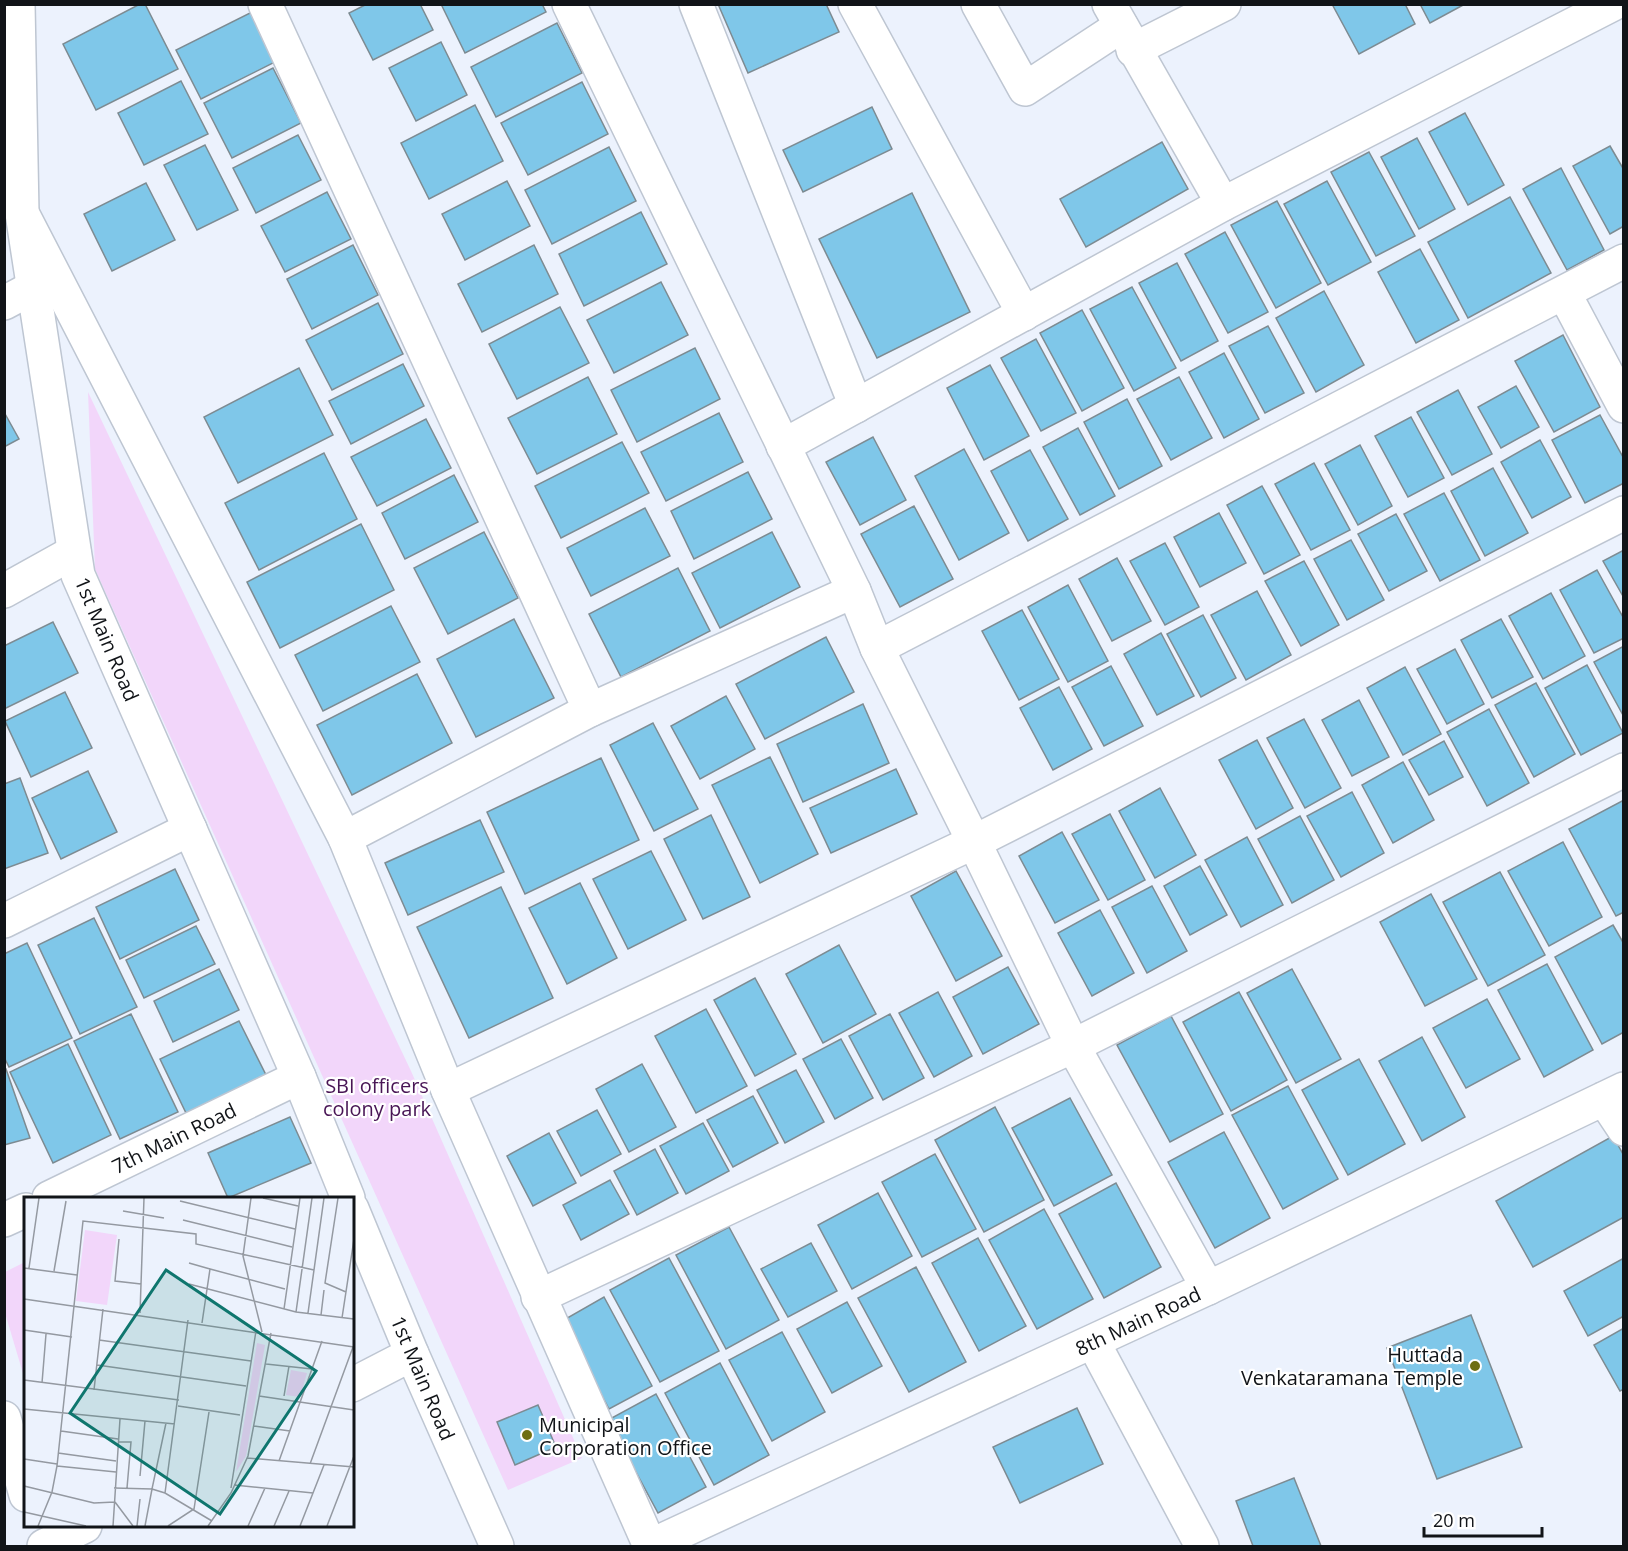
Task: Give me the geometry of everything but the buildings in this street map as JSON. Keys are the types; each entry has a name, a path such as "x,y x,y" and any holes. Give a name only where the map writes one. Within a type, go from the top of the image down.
{"street":[{"name":"1st Main Road","path":"18,4 22,213 78,575 299,1077 348,1197"},
{"path":"265,4 590,710"},
{"path":"569,4 854,591 877,648 975,842 1073,1046 1208,1288"},
{"path":"696,4 856,406"},
{"path":"855,4 1024,314"},
{"path":"978,4 1025,89 1121,27 1224,4"},
{"path":"783,446 1223,204 1613,4"},
{"path":"1121,27 1223,204"},
{"path":"22,213 345,838 448,1090 650,1546"},
{"path":"877,648 1623,261"},
{"path":"4,303 34,287"},
{"path":"1564,292 1623,406"},
{"path":"448,1090 975,842 1623,513"},
{"path":"4,591 74,552"},
{"path":"345,838 590,710 854,591"},
{"path":"538,1297 1073,1046 1623,770"},
{"path":"4,921 190,829"},
{"name":"7th Main Road","path":"51,1197 299,1077"},
{"path":"1614,1094 1623,1129"},
{"name":"8th Main Road","path":"650,1546 1208,1288 1614,1094"},
{"path":"4,1220 24,1211"},
{"name":"1st Main Road","path":"354,1214 412,1354 497,1546"},
{"path":"1092,1342 1202,1546"},
{"path":"354,1384 412,1354"},
{"path":"4,1418 24,1488"},
{"path":"34,1527 39,1546"},
{"path":"44,1546 83,1527"}],"green space":[{"name":"SBI officers colony park","path":"88,392 411,1071 582,1458 508,1490 95,569"},
{"path":"24,1262 24,1377 5,1313 5,1272"}],"place":[{"name":"Huttada Venkataramana Temple","path":"1475,1366"},
{"name":"Municipal Corporation Office","path":"527,1435"}]}
